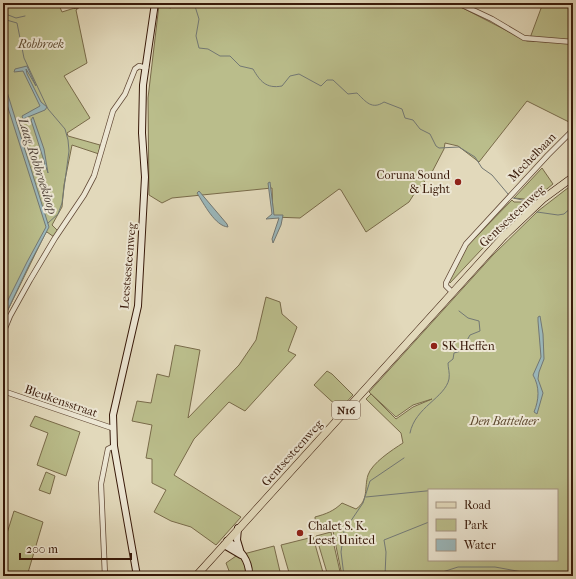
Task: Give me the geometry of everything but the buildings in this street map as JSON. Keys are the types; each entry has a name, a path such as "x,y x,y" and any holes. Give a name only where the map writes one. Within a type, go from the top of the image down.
{"main road":[{"name":"Gentsesteenweg","path":"196,576 452,292 543,199 573,178"}],"street":[{"path":"76,6 83,3"},
{"name":"Leestsesteenweg","path":"137,576 112,428 117,395 138,306 145,177 142,133 143,85 155,3"},
{"path":"458,3 492,19 524,38 573,42"},
{"path":"3,333 10,316 30,280 55,238 84,195 94,176 113,111 125,94 136,67 146,68"},
{"name":"Mechelbaan","path":"507,199 573,130"},
{"name":"Gentsesteenweg","path":"452,292 446,286 446,283 466,244 507,199"},
{"name":"Bleukensstraat","path":"3,391 112,428"},
{"path":"105,576 102,484 108,449 114,446"},
{"path":"238,528 237,540 241,553 248,566 249,576"},
{"path":"225,543 241,553"}],"green space":[{"name":"Robbroek","path":"3,3 58,3 62,12 81,6 76,10 87,63 64,76 90,118 67,133 68,136 100,145 99,154 72,145 64,185 62,207 52,225 58,231 54,237 47,232 45,234 3,320"},
{"path":"172,3 453,3 527,41 573,43 573,124 527,101 479,162 458,146 445,143 444,149 431,174 416,191 409,202 366,232 339,189 300,218 273,217 272,188 172,198 162,203 149,195 148,98 159,5 171,8"},
{"path":"543,3 573,3 573,41 530,38"},
{"path":"542,168 553,184 531,202 524,199 514,198"},
{"name":"Den Battelaer","path":"573,184 573,576 342,576 333,531 316,530 315,517 330,512 342,503 356,509 363,502 370,470 383,457 403,443 401,433 366,399 371,394 396,419 413,407 432,399 413,405 396,417 369,392 493,255 538,211"},
{"path":"512,200 514,202 524,202 528,205 481,250 450,283 449,281 467,246"},
{"path":"266,297 280,302 282,314 297,327 288,351 296,355 245,411 229,402 194,439 174,475 241,517 216,545 191,527 171,521 154,512 166,490 152,483 152,459 146,458 152,425 132,421 137,401 151,403 157,374 169,377 175,345 200,350 188,418 239,365 256,340"},
{"path":"327,371 353,395 340,409 314,385"},
{"path":"35,416 80,432 66,476 37,465 48,433 30,426"},
{"path":"46,472 55,476 50,494 39,490"},
{"path":"14,511 43,522 27,576 3,576 3,546"},
{"path":"331,532 341,576 328,576 316,536"},
{"path":"313,537 324,576 290,576 281,545"},
{"path":"274,546 281,576 231,576 226,563 236,556"}],"water":[{"path":"27,66 36,86 26,69 27,74 41,102 47,107 45,110 23,119 22,116 40,106 23,71 14,72 15,69"},
{"path":"3,79 49,227 3,320 3,310 46,227 3,92"},
{"path":"33,117 44,149 48,173 46,167 33,170 35,167 45,164 31,120"},
{"path":"270,182 274,215 283,215 281,225 273,243 272,239 279,218 266,219 272,214 268,183"},
{"path":"199,191 228,227 223,226 214,219 197,193"},
{"path":"540,316 543,334 544,359 538,379 543,393 537,414 534,412 538,398 538,389 533,375 541,357 538,321 538,317"}],"waterway":[{"path":"194,3 199,19 196,36 199,48 208,49 220,56 230,56 240,66 253,69 258,77 268,85 276,87 282,86 290,76 299,74 321,86 327,80 333,80 348,94 357,93 369,104 376,105 384,102 402,109 405,118 413,120 420,129 430,134 436,146 439,148 459,147 475,157 482,168 492,175 508,194"},
{"path":"3,13 16,18 25,16"},
{"name":"Laag Robbroekloop","path":"3,19 17,23 24,58 48,109 65,129 68,140 69,151 62,203 58,214 48,223"},
{"path":"513,198 527,201 531,205"},
{"path":"537,212 558,215 564,214 573,206"},
{"path":"410,433 413,424 423,409 442,392 446,386 449,379 448,363 453,359 454,353 461,351 470,335 480,331 479,321 468,318 459,311"},
{"path":"344,576 341,552 344,531 363,503 370,481 404,458"},
{"path":"366,497 428,491"},
{"path":"385,576 386,552 384,540 428,522"},
{"path":"430,576 458,567 495,567 544,576"}],"place":[{"name":"Coruna Sound & Light","path":"458,182"},
{"name":"SK Heffen","path":"434,346"},
{"name":"Chalet S. K. Leest United","path":"300,533"}]}
